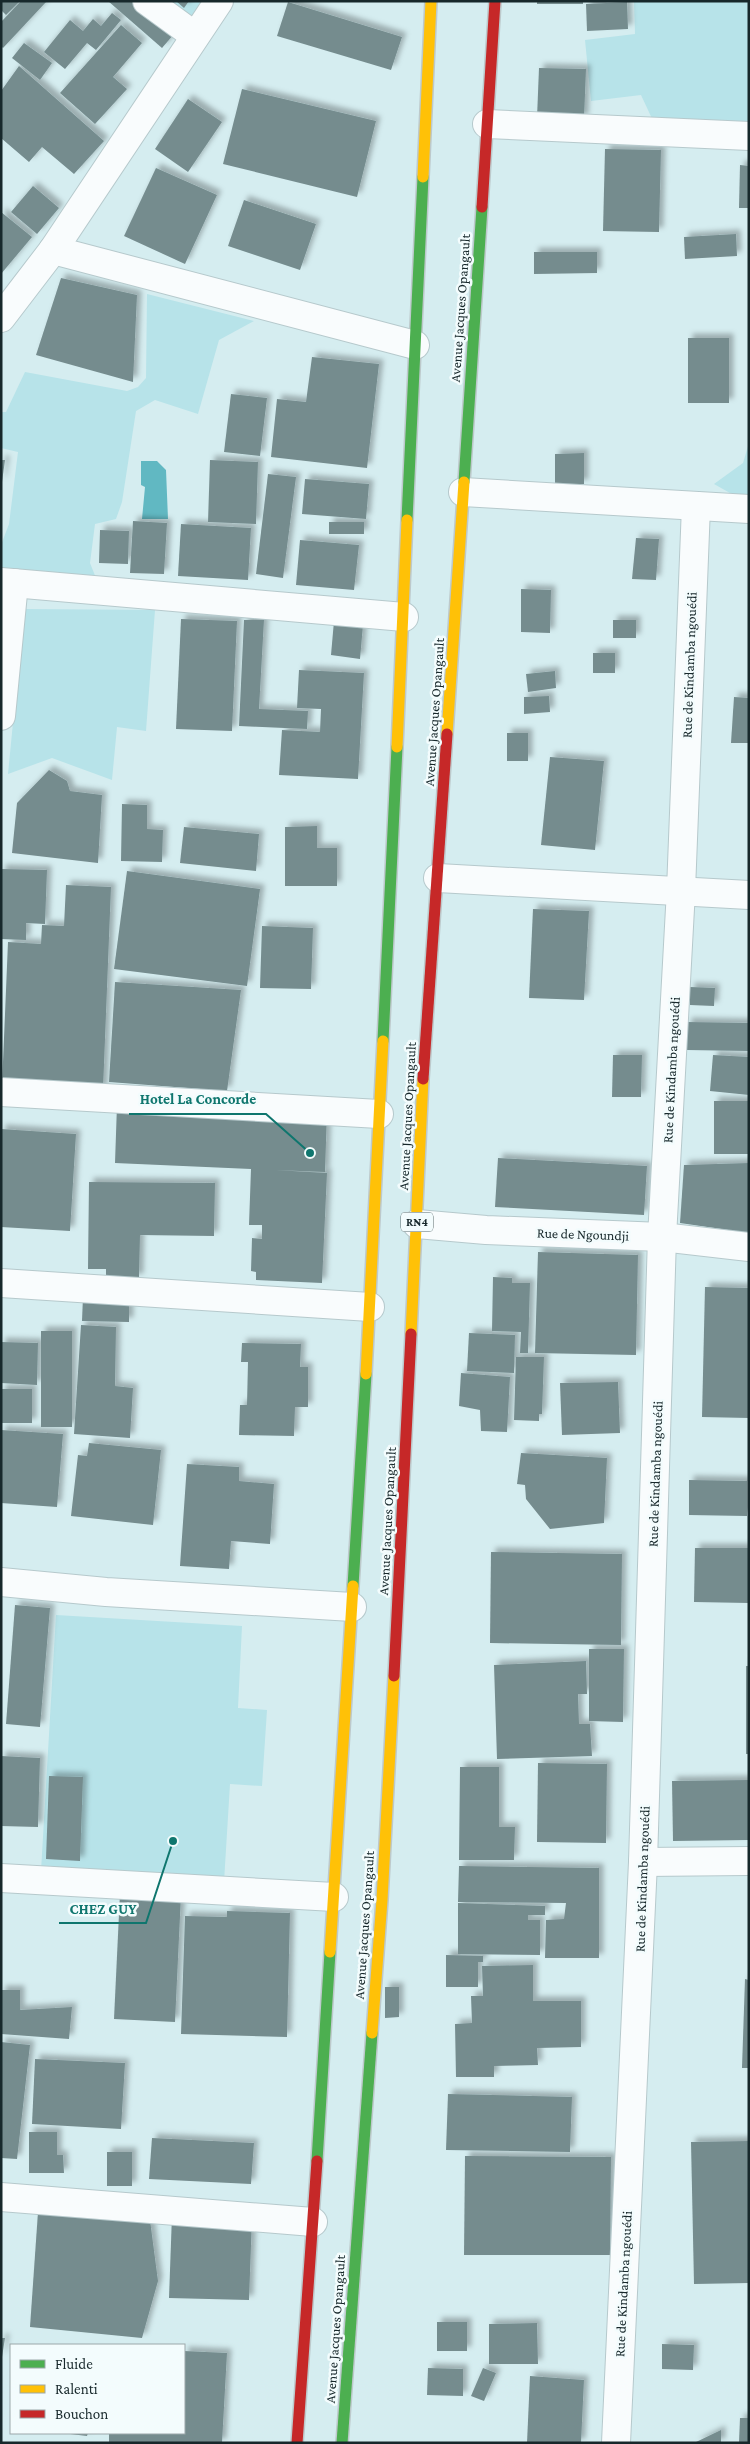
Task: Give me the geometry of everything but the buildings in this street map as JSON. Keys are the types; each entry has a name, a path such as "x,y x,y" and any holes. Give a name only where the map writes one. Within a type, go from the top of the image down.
{"highway":[{"name":"Avenue Jacques Opangault","path":"297,2443 334,1898 370,1307 404,617 431,1"},
{"name":"Avenue Jacques Opangault","path":"342,2443 382,1900 422,1094 438,878 495,1"}],"street":[{"path":"147,1 195,36"},
{"path":"1,318 53,250 219,1"},
{"path":"488,124 749,136"},
{"path":"53,250 416,345"},
{"path":"463,492 749,509"},
{"name":"Rue de Kindamba ngouédi","path":"616,2443 643,1862 662,1237 680,890 696,506"},
{"path":"1,716 7,582 404,617"},
{"path":"438,878 749,894"},
{"path":"1,1092 379,1114"},
{"name":"Rue de Ngoundji","path":"417,1224 486,1230 662,1237 749,1247"},
{"path":"1,1283 316,1306 370,1307"},
{"path":"1,1582 106,1592 352,1607"},
{"path":"643,1862 749,1862"},
{"path":"1,1878 334,1898"},
{"path":"1,2197 313,2222"}],"shaded area":[{"path":"166,1 202,1 190,19"},
{"path":"634,1 749,1 749,143 662,140 641,95 591,101 585,40 635,34"},
{"path":"147,294 254,321 219,340 198,414 155,400 136,411 122,502 116,519 95,524 90,563 98,583 1,571 1,545 9,524 18,452 1,448 1,412 6,412 25,372 127,391 138,387 146,378"},
{"path":"749,443 749,498 730,493 714,484 743,463"},
{"path":"24,609 155,610 146,731 117,727 112,780 52,758 8,774"},
{"path":"56,1615 242,1626 238,1708 267,1710 262,1786 230,1784 224,1882 41,1871"}],"water":[{"path":"141,461 157,461 166,470 168,519 142,519 145,487 141,485"}],"traffic: fast":[{"path":"407,520 423,177"},
{"path":"464,482 482,207"},
{"path":"383,1041 397,747"},
{"path":"353,1586 366,1374"},
{"path":"317,2161 330,1952"},
{"path":"342,2443 372,2033"}],"traffic: slow":[{"path":"423,177 431,1"},
{"path":"447,734 464,482"},
{"path":"397,747 407,520"},
{"path":"366,1374 383,1041"},
{"path":"411,1334 423,1079"},
{"path":"330,1952 353,1586"},
{"path":"372,2033 382,1900 394,1676"}],"traffic: jam":[{"path":"482,207 495,1"},
{"path":"423,1079 447,734"},
{"path":"394,1676 411,1334"},
{"path":"297,2443 317,2161"}],"place":[{"name":"Hotel La Concorde","path":"310,1153"},
{"name":"CHEZ GUY","path":"173,1841"}]}
